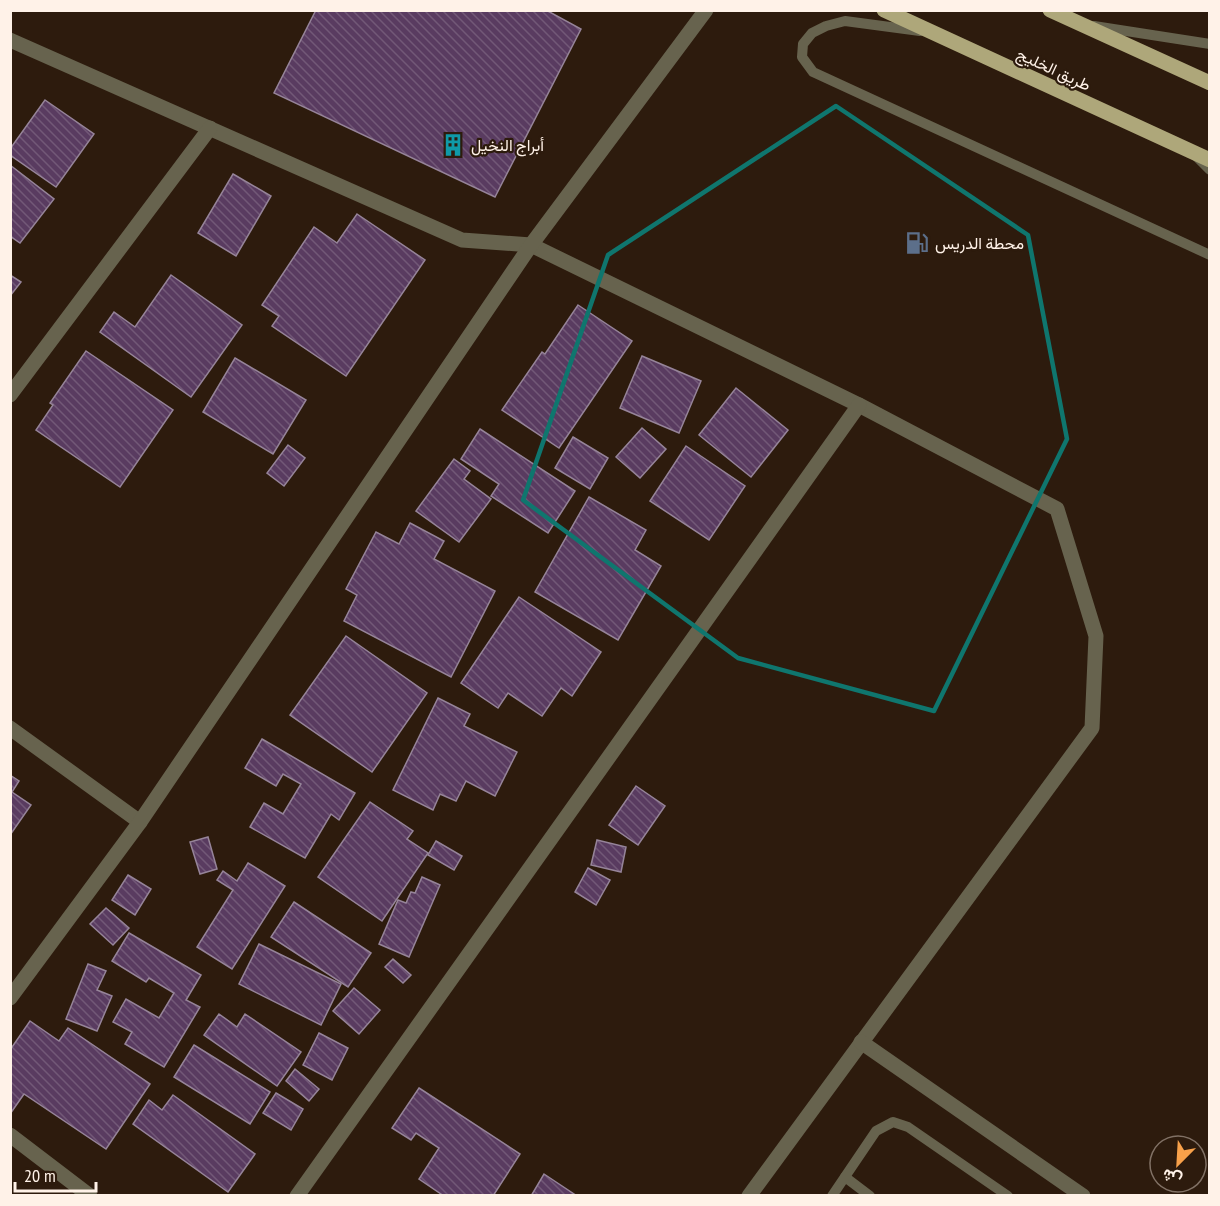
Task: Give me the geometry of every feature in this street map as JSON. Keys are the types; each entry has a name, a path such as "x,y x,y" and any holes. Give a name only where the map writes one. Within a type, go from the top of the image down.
{"main road":[{"name":"طريق الخليج","path":"884,10 1209,160"},
{"path":"1050,10 1209,84"}],"street":[{"path":"10,998 140,822 531,245 706,10"},
{"path":"10,40 462,240 531,245 859,405 1057,509 1096,636 1092,728 749,1196"},
{"path":"10,395 210,128"},
{"path":"297,1196 859,405"},
{"path":"10,728 140,822"},
{"path":"861,1042 1083,1196"},
{"path":"10,1135 90,1196"}],"lane":[{"path":"933,33 845,21 812,33 803,44 802,57 813,72 1209,255"},
{"path":"1077,23 1209,44"},
{"path":"1193,152 1209,170"},
{"path":"832,1196 876,1131 893,1122 908,1127 1003,1194"},
{"path":"845,1177 870,1196"}],"highlighted area":[{"path":"836,106 1028,235 1067,439 934,711 738,658 523,500 608,255"}],"building":[{"name":"أبراج النخيل","path":"316,10 546,10 581,29 495,197 274,93"},
{"path":"45,100 94,134 56,187 10,155 10,149"},
{"path":"10,165 54,199 20,243 10,236"},
{"path":"233,174 271,196 236,256 198,233"},
{"path":"357,214 425,260 346,376 272,326 279,316 262,305 314,227 337,243"},
{"path":"10,275 21,282 10,296"},
{"path":"171,275 242,325 191,397 100,332 114,312 135,327"},
{"path":"578,305 632,341 559,448 502,410 542,352 545,354"},
{"path":"86,351 173,410 120,487 36,430 53,405 50,403"},
{"path":"642,356 701,381 679,433 620,408"},
{"path":"235,358 306,400 273,454 203,412"},
{"path":"736,388 788,430 751,477 699,435"},
{"path":"642,428 666,449 640,478 616,457"},
{"path":"480,429 575,491 548,533 491,496 499,484 461,459"},
{"path":"573,437 608,458 590,489 555,468"},
{"path":"288,445 305,458 284,486 267,473"},
{"path":"686,446 745,486 709,540 650,501"},
{"path":"454,459 470,471 464,479 491,499 459,542 416,511"},
{"path":"589,497 646,530 635,550 661,566 618,640 535,592"},
{"path":"410,523 444,541 434,559 495,591 451,677 344,621 357,595 346,589 376,532 399,544"},
{"path":"519,597 601,652 572,696 561,688 542,716 508,693 498,708 461,683"},
{"path":"346,636 427,693 372,772 290,715"},
{"path":"438,698 470,714 464,726 517,752 495,796 466,781 456,801 440,794 433,810 393,790"},
{"path":"262,739 355,793 339,820 331,814 305,858 250,827 264,803 283,814 301,784 283,774 276,786 245,768"},
{"path":"10,775 19,781 12,792 31,805 10,835"},
{"path":"636,786 665,806 638,845 609,825"},
{"path":"370,802 413,831 407,839 428,853 382,921 318,877"},
{"path":"208,837 217,869 200,874 190,842"},
{"path":"597,840 626,847 621,872 591,865"},
{"path":"436,841 462,856 454,870 428,855"},
{"path":"248,863 285,886 232,969 197,947 233,890 217,880 223,871 237,881"},
{"path":"588,868 610,880 596,905 575,892"},
{"path":"128,875 151,889 135,915 112,900"},
{"path":"422,877 440,885 409,957 379,944 398,900 406,903 411,892 415,893"},
{"path":"294,902 371,953 348,987 271,937"},
{"path":"106,908 129,928 113,945 90,924"},
{"path":"129,933 201,975 186,1000 200,1007 164,1067 125,1044 132,1032 113,1022 126,999 159,1018 174,993 149,978 146,982 112,961"},
{"path":"259,944 341,984 321,1025 239,984"},
{"path":"393,959 411,975 403,983 385,967"},
{"path":"88,964 106,971 97,990 112,996 97,1031 66,1019"},
{"path":"354,988 380,1010 359,1034 333,1011"},
{"path":"219,1014 237,1027 245,1014 301,1052 277,1086 204,1035"},
{"path":"30,1021 59,1041 68,1028 150,1084 106,1149 24,1094 10,1114 10,1050"},
{"path":"319,1033 348,1048 332,1080 303,1065"},
{"path":"194,1045 270,1092 250,1124 174,1077"},
{"path":"295,1069 319,1089 309,1101 286,1081"},
{"path":"419,1088 520,1154 493,1196 444,1196 419,1179 439,1148 416,1133 411,1140 392,1128"},
{"path":"276,1093 303,1109 291,1130 263,1113"},
{"path":"173,1095 255,1154 228,1192 133,1124 149,1100 162,1110"},
{"path":"544,1174 577,1196 531,1196"}],"place":[{"name":"أبراج النخيل","path":"453,145"},
{"name":"محطة الدريس","path":"917,243"}]}
